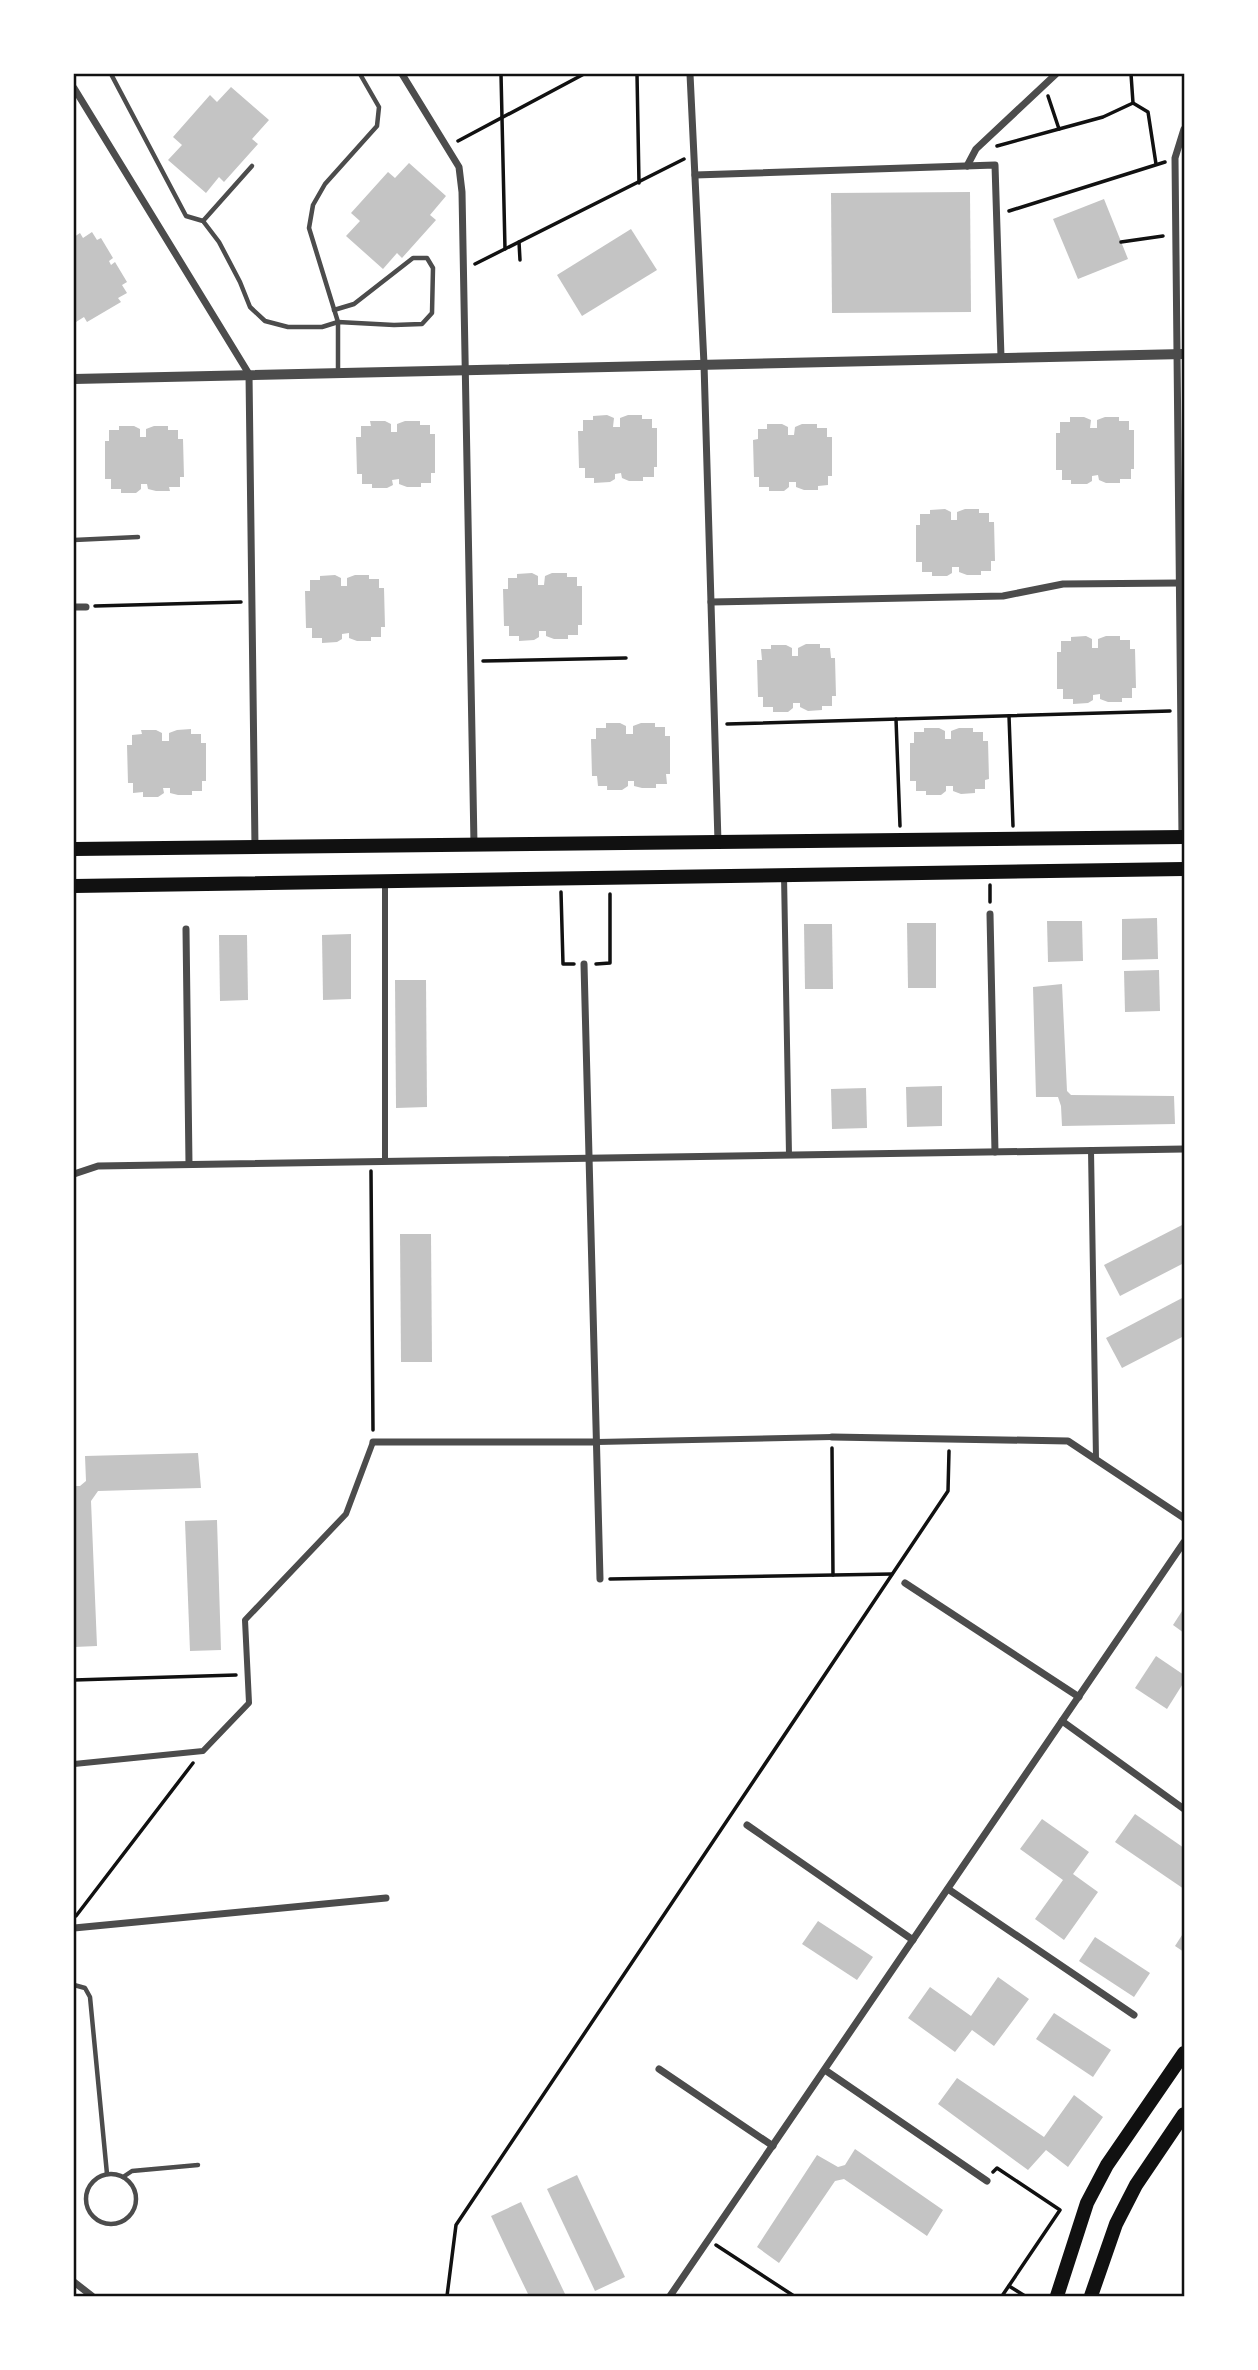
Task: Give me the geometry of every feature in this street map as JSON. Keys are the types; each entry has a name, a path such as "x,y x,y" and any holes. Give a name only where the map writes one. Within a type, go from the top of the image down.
{"main road":[{"path":"74,849 1183,836"},
{"path":"74,886 1185,869"},
{"path":"1057,2297 1087,2203 1107,2165 1185,2053"},
{"path":"1091,2297 1116,2224 1136,2185 1185,2114"}],"street":[{"path":"402,74 459,167 461,180 474,844"},
{"path":"690,74 704,364 718,842"},
{"path":"967,166 976,149 1056,74"},
{"path":"74,88 249,374 255,847"},
{"path":"1183,836 1179,583 1180,354 1175,158 1185,129"},
{"path":"695,175 995,165 1002,358"},
{"path":"74,379 1180,354"},
{"path":"711,603 1003,596 1063,584 1179,583"},
{"path":"74,607 86,607"},
{"path":"784,876 789,1155"},
{"path":"385,882 385,1161"},
{"path":"990,914 995,1152"},
{"path":"186,929 189,1164"},
{"path":"584,964 600,1579"},
{"path":"74,1174 98,1166 1185,1149"},
{"path":"1091,1150 1096,1459"},
{"path":"74,1764 203,1751 249,1703 245,1620 346,1514 373,1442 597,1442 832,1437 1068,1441 1185,1518"},
{"path":"670,2297 1185,1542"},
{"path":"905,1583 1079,1697"},
{"path":"1062,1721 1185,1809"},
{"path":"747,1825 913,1940"},
{"path":"948,1889 1135,2015"},
{"path":"74,1928 386,1898"},
{"path":"659,2069 773,2146"},
{"path":"825,2070 987,2181"},
{"path":"74,2285 92,2297"}],"lane":[{"path":"110,74 186,216 203,221 224,252 250,307 265,321 288,327 322,327 338,322 422,324 432,313 433,268 427,258 413,258 354,304 334,310"},
{"path":"338,372 338,322 309,228 313,205 325,184 377,125 379,107 360,74"},
{"path":"203,221 252,166"},
{"path":"74,540 138,537"},
{"path":"74,1984 85,1988 90,1997 107,2174"},
{"path":"123,2177 132,2171 198,2165"},
{"path":"107,2174 123,2177 130,2182 136,2196 134,2211 121,2223 104,2224 90,2215 85,2201 89,2186 94,2180 107,2174"}],"path":[{"path":"501,74 505,249"},
{"path":"447,147 584,74"},
{"path":"637,74 639,183"},
{"path":"1131,74 1133,103"},
{"path":"1044,84 1059,129"},
{"path":"967,166 998,146 1103,117 1133,103"},
{"path":"1133,103 1148,111 1156,164"},
{"path":"463,269 694,154"},
{"path":"997,215 1175,158"},
{"path":"1121,242 1176,234"},
{"path":"519,242 520,260"},
{"path":"86,607 252,601"},
{"path":"471,661 626,658"},
{"path":"714,724 1180,711"},
{"path":"1009,716 1013,838"},
{"path":"896,719 901,840"},
{"path":"989,872 990,914"},
{"path":"560,879 563,964 584,964 610,963 610,878"},
{"path":"371,1161 373,1442"},
{"path":"832,1437 833,1575"},
{"path":"447,2297 456,2225 948,1491 949,1439"},
{"path":"600,1579 892,1574 905,1583"},
{"path":"74,1680 248,1674"},
{"path":"74,1919 203,1751"},
{"path":"987,2181 997,2168 1060,2210 1002,2297"},
{"path":"709,2240 793,2296"},
{"path":"1009,2286 1025,2297"}],"building":[{"path":"231,87 269,120 252,139 258,144 224,182 219,177 206,193 168,160 182,145 173,137 210,95 217,102"},
{"path":"409,163 446,196 430,215 436,220 402,258 397,253 383,269 346,236 360,221 351,213 388,172 395,178"},
{"path":"970,192 971,312 832,313 831,193"},
{"path":"1104,199 1128,259 1078,279 1053,219"},
{"path":"631,229 657,270 582,316 557,275"},
{"path":"92,232 97,240 101,238 113,258 109,261 111,265 115,262 127,282 122,285 127,293 118,298 121,302 87,322 84,317 76,322 74,237 80,233 83,238"},
{"path":"607,415 614,418 613,427 620,427 620,418 628,415 642,415 642,419 652,419 652,428 657,428 657,467 654,467 654,477 643,477 643,481 629,481 622,478 621,473 615,474 615,479 610,482 594,483 594,478 585,478 585,468 579,468 578,431 583,431 583,420"},
{"path":"1070,417 1091,420 1090,428 1097,428 1097,420 1105,417 1119,417 1119,421 1129,421 1129,430 1134,430 1134,469 1131,469 1131,479 1120,479 1120,483 1106,483 1099,480 1098,475 1092,476 1092,481 1087,484 1071,484 1071,480 1062,480 1062,470 1056,470 1056,433 1060,433 1060,422 1070,422"},
{"path":"370,421 385,421 391,424 391,432 397,432 397,424 405,421 420,421 420,425 430,425 430,434 435,434 435,473 431,473 431,483 421,483 421,487 407,487 399,484 399,479 392,480 393,485 387,488 372,488 372,484 362,484 362,474 357,474 356,437 361,437 361,426 371,426"},
{"path":"767,424 782,424 788,427 788,435 794,435 795,427 802,424 817,424 817,428 827,428 827,437 832,437 832,476 828,476 828,485 818,486 818,490 804,490 796,487 796,482 789,482 789,487 784,491 769,491 769,487 759,487 759,477 754,477 753,440 758,439 758,429 767,429"},
{"path":"119,426 134,426 140,429 140,437 146,437 146,429 154,426 168,426 168,430 178,430 178,439 183,439 184,477 180,477 180,487 169,487 170,491 156,491 148,489 147,484 141,484 141,489 136,493 121,493 121,489 111,489 111,479 105,479 105,441 109,441 109,430 119,430"},
{"path":"945,509 951,512 951,520 957,520 957,512 965,509 979,509 979,513 989,513 989,522 994,522 995,561 991,561 991,571 981,571 981,575 967,575 959,572 959,567 952,567 952,573 947,576 932,576 932,572 922,572 922,562 916,562 916,525 920,525 920,514"},
{"path":"532,573 538,576 538,585 544,585 545,576 552,573 567,573 567,577 577,577 577,586 582,586 582,625 578,625 578,635 568,635 568,639 554,639 546,636 546,631 539,631 539,637 534,640 519,641 519,636 509,636 509,626 504,626 503,589 508,589 508,578"},
{"path":"335,575 341,578 341,586 347,586 347,578 355,575 369,575 369,579 379,579 379,588 384,588 385,627 381,627 381,637 371,637 371,641 357,641 349,638 349,633 342,634 342,639 337,642 322,643 322,638 312,638 312,628 306,628 305,591 310,591 310,580"},
{"path":"1086,636 1092,639 1092,648 1098,648 1098,639 1106,636 1120,636 1120,640 1130,640 1130,649 1135,649 1136,688 1132,688 1132,698 1122,698 1122,702 1108,702 1100,699 1100,694 1093,695 1093,700 1088,703 1073,704 1073,699 1063,699 1063,689 1057,689 1057,652 1061,652 1061,641"},
{"path":"806,644 820,644 820,648 830,648 831,658 835,658 836,696 832,696 832,706 808,711 800,707 800,703 793,703 793,708 788,712 773,712 773,707 763,707 763,697 758,697 757,660 762,660 761,649 771,649 771,645 786,645 792,648 792,656 798,656 798,648"},
{"path":"606,723 626,726 626,734 633,734 633,726 641,723 655,723 655,727 665,727 665,736 670,736 670,774 666,774 667,784 656,784 656,788 642,788 634,786 634,781 628,781 628,786 622,790 607,790 607,786 598,786 597,776 592,776 591,739 596,739 596,728 606,728"},
{"path":"924,728 939,728 945,731 945,739 951,739 951,731 959,728 973,728 973,732 983,732 983,741 988,741 989,779 985,780 985,789 961,794 953,791 953,786 946,786 946,791 941,795 926,795 926,791 916,791 916,781 910,781 910,743 914,743 914,732 924,732"},
{"path":"191,729 191,734 201,734 201,743 206,743 206,781 202,781 202,791 192,791 192,795 178,795 170,793 170,788 163,788 164,793 158,797 143,797 143,792 133,793 133,783 128,783 127,745 132,745 132,735 142,734 141,730 156,730 162,733 162,741 169,741 169,733"},
{"path":"1157,918 1158,959 1122,960 1122,919"},
{"path":"1047,921 1082,921 1083,961 1048,962"},
{"path":"907,923 936,923 936,988 908,988"},
{"path":"804,924 832,924 833,989 805,989"},
{"path":"351,934 351,999 323,1000 322,935"},
{"path":"219,935 247,935 248,1000 220,1001"},
{"path":"1159,970 1160,1011 1125,1012 1124,971"},
{"path":"395,980 426,980 427,1107 396,1108"},
{"path":"1062,984 1067,1091 1071,1095 1174,1096 1175,1124 1062,1126 1058,1097 1036,1097 1033,987"},
{"path":"942,1086 942,1126 907,1127 906,1087"},
{"path":"866,1088 867,1128 832,1129 831,1089"},
{"path":"1184,1224 1184,1263 1120,1296 1104,1265"},
{"path":"400,1234 431,1234 432,1362 401,1362"},
{"path":"1184,1297 1184,1336 1122,1368 1106,1338"},
{"path":"198,1453 201,1488 98,1491 91,1501 97,1646 74,1647 74,1486 80,1486 86,1481 85,1456"},
{"path":"217,1520 221,1650 190,1651 185,1521"},
{"path":"1184,1608 1184,1633 1173,1625"},
{"path":"1156,1656 1184,1675 1184,1682 1167,1709 1135,1688"},
{"path":"1135,1814 1184,1848 1184,1889 1115,1842"},
{"path":"1042,1819 1089,1852 1073,1874 1098,1892 1064,1940 1035,1919 1063,1880 1020,1849"},
{"path":"818,1921 873,1957 857,1980 802,1944"},
{"path":"1184,1932 1184,1952 1175,1946"},
{"path":"1095,1937 1150,1973 1134,1997 1079,1961"},
{"path":"998,1977 1029,1999 994,2046 972,2030 955,2052 908,2018 930,1987 971,2016"},
{"path":"1054,2013 1111,2050 1093,2077 1036,2039"},
{"path":"957,2078 1044,2137 1074,2095 1103,2117 1068,2167 1046,2150 1028,2170 938,2104"},
{"path":"855,2149 943,2210 927,2236 844,2179 835,2181 779,2263 757,2247 817,2155 838,2167 845,2165"},
{"path":"577,2175 625,2277 595,2291 547,2189"},
{"path":"521,2202 566,2296 529,2296 515,2267 491,2216"}]}
